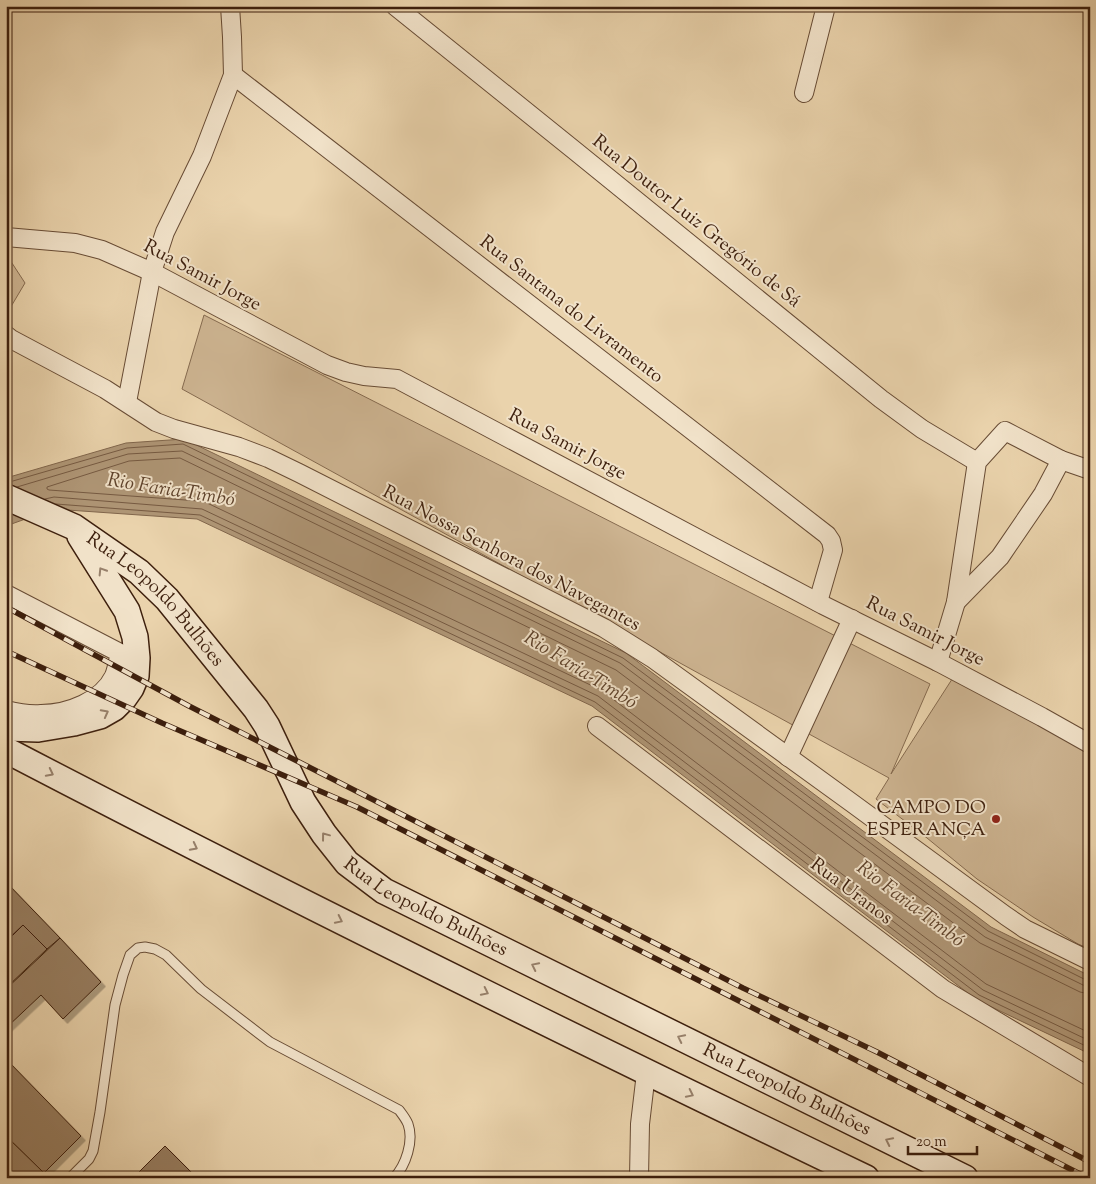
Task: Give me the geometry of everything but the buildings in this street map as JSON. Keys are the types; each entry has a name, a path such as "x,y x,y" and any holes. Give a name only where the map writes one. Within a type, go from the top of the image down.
{"main road":[{"name":"Rua Leopoldo Bulhões","path":"6,496 74,527 139,572 167,599 256,709 267,726 303,802 324,834 347,863 384,891 965,1178"},
{"path":"6,728 38,729 74,723 100,716 114,708 124,698 136,676 137,658 134,637 126,611 74,527"},
{"path":"6,750 268,885 646,1072 866,1178"}],"street":[{"path":"127,402 152,272 165,232 202,156 233,75 230,6"},
{"name":"Rua Doutor Luiz Gregório de Sá","path":"394,6 881,400 922,429 977,462"},
{"path":"804,93 826,6"},
{"name":"Rua Santana do Livramento","path":"233,75 827,535 833,550 818,602"},
{"name":"Rua Samir Jorge","path":"6,237 75,243 102,250 152,272 327,365 364,376 398,379 818,602 938,662 1090,744"},
{"name":"Rua Nossa Senhora dos Navegantes","path":"6,335 105,389 156,422 239,447 268,458 604,628 652,658 1025,930 1090,961"},
{"path":"938,662 956,602 977,462 1005,431 1061,460 1090,470"},
{"path":"956,602 1000,557 1043,494 1061,460"},
{"path":"6,594 120,653 114,676 103,690 83,705 43,714 24,714 6,710"},
{"path":"788,757 852,619"},
{"name":"Rua Uranos","path":"597,726 943,989 1090,1077"},
{"path":"638,1178 640,1124 646,1072"}],"lane":[{"path":"70,1178 89,1159 93,1151 115,1005 130,955 138,948 145,947 155,949 166,955 201,989 270,1042 399,1110 408,1122 410,1135 403,1165 394,1178"}],"shaded area":[{"path":"6,259 10,260 25,283 6,315"},
{"path":"204,315 930,684 891,774 956,673 1090,747 1090,949 1078,944 1033,917 977,879 876,799 889,778 182,389"}],"water":[{"name":"Rio Faria-Timbó","path":"184,439 626,653 991,927 1090,976 1090,1054 977,1000 592,706 197,519 53,509 6,526 6,478 126,443"}],"railway":[{"path":"6,607 189,706 743,988 877,1052 1090,1162"},
{"path":"6,651 162,723 357,807 1088,1178"}],"place":[{"name":"CAMPO DO ESPERANÇA","path":"996,819"}]}
